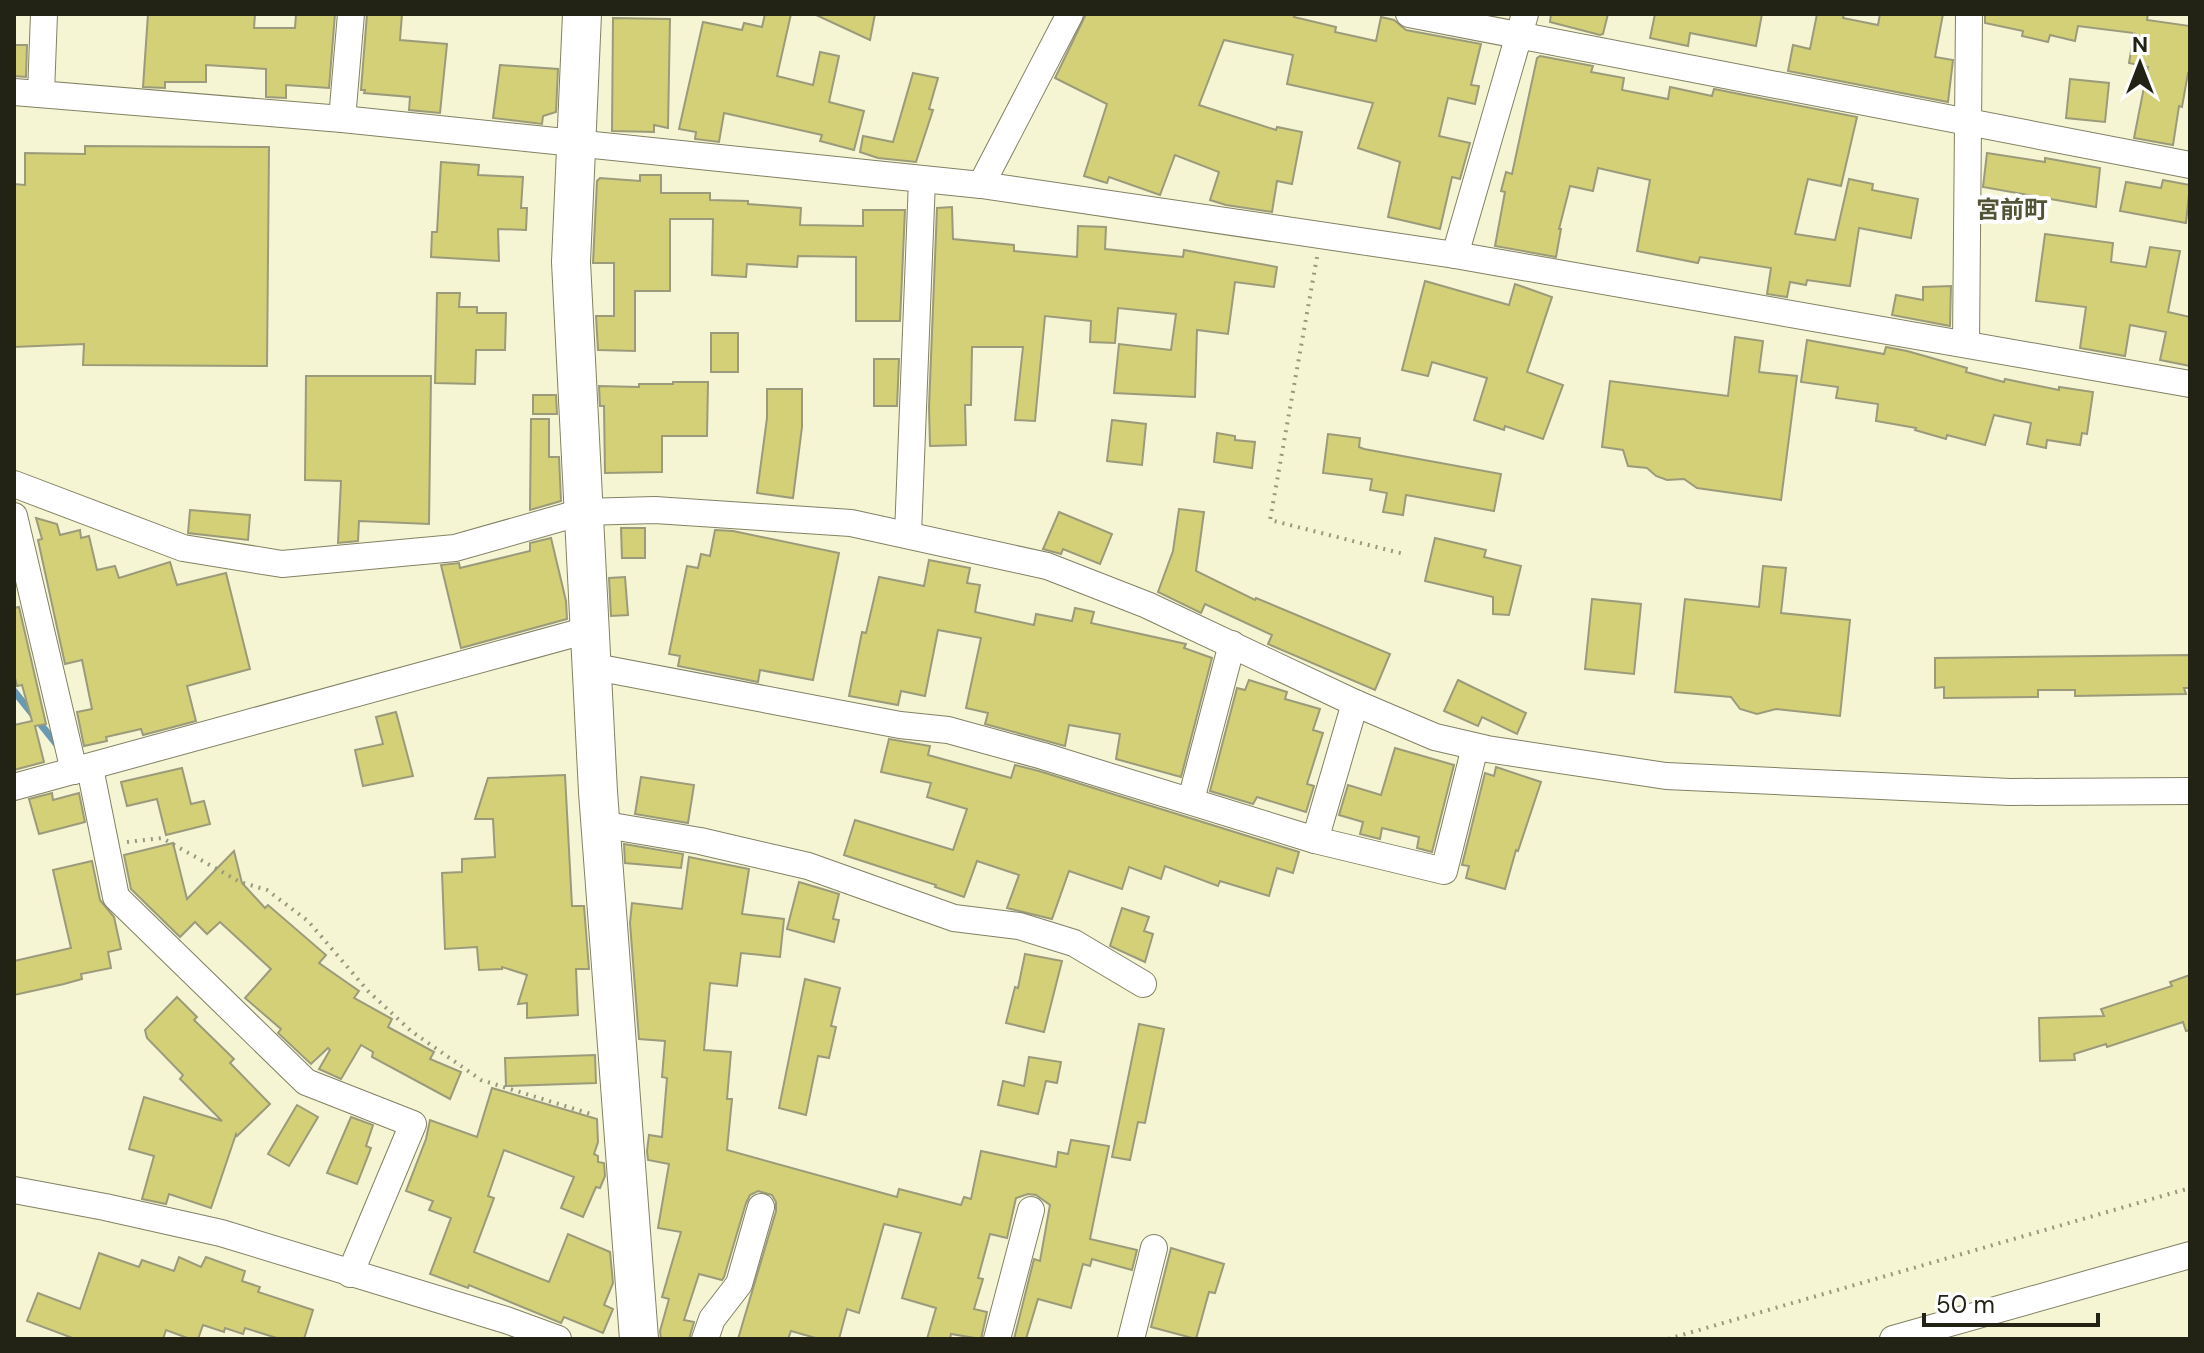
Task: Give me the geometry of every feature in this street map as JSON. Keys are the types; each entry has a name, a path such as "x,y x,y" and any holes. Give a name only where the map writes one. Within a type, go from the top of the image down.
{"street":[{"path":"41,93 44,14"},
{"path":"342,119 351,14"},
{"path":"582,14 571,262 600,824 639,1339"},
{"path":"981,185 1070,14"},
{"path":"1409,14 1522,25 1968,124 2190,165"},
{"path":"1966,344 1969,14"},
{"path":"1455,255 1522,25"},
{"path":"14,92 342,119 981,185 1455,255 2190,384"},
{"path":"908,534 922,180"},
{"path":"14,484 183,548 282,564 455,548 582,512 655,510 851,523 1047,566 1147,605 1355,703 1435,737 1475,747 1576,765 1666,776 2010,792 2190,791"},
{"path":"14,516 105,846 116,897 306,1082 413,1124 350,1274"},
{"path":"1191,800 1232,644"},
{"path":"14,787 589,648 900,725 948,730 1191,800 1315,840 1444,871 1475,747"},
{"path":"1315,840 1355,703"},
{"path":"600,824 700,841 808,866 954,918 1019,926 1074,943 1143,984"},
{"path":"14,1190 221,1233 506,1320 558,1339"},
{"path":"705,1339 712,1319 739,1284 761,1207"},
{"path":"997,1339 1031,1210"},
{"path":"1131,1339 1154,1248"},
{"path":"1893,1339 2190,1255"}],"path":[{"path":"1321,235 1270,520 1404,554"},
{"path":"105,846 162,838 240,882 267,890 308,921 368,991 411,1031 481,1080 623,1124"},
{"path":"1668,1339 2190,1188"}],"building":[{"path":"148,14 255,14 254,28 295,28 296,14 335,14 329,88 286,85 286,98 266,97 266,69 206,65 206,82 165,82 165,88 143,87"},
{"path":"367,14 402,14 400,40 447,44 440,113 409,110 410,97 364,93 365,90 361,90"},
{"path":"765,14 791,14 777,76 813,85 820,52 839,56 829,102 864,111 854,150 820,141 822,135 724,113 719,142 695,139 696,132 679,129 703,22 742,30 744,23 762,27"},
{"path":"814,14 875,14 870,40"},
{"path":"1086,14 1295,14 1294,17 1336,27 1335,32 1376,41 1381,17 1394,20 1406,30 1481,44 1471,85 1479,86 1475,104 1448,98 1439,136 1470,143 1460,179 1452,177 1440,229 1388,217 1400,162 1358,148 1373,103 1287,84 1293,55 1224,40 1199,105 1276,130 1277,127 1302,132 1292,184 1277,181 1272,212 1210,200 1219,172 1175,155 1160,195 1109,177 1107,183 1084,176 1107,104 1055,78"},
{"path":"1551,14 1608,14 1603,34 1600,35 1550,22"},
{"path":"1655,14 1762,14 1756,46 1690,33 1688,46 1650,38"},
{"path":"1817,14 1844,14 1843,18 1878,25 1880,14 1943,14 1935,57 1953,60 1948,102 1788,71 1793,45 1810,49"},
{"path":"1985,14 2148,14 2147,20 2190,26 2190,73 2182,107 2179,106 2173,145 2134,138 2148,67 2129,63 2134,33 2078,26 2075,41 2050,35 2048,42 2022,36 2023,31 1985,23"},
{"path":"613,18 670,19 668,128 654,125 654,132 612,131"},
{"path":"14,45 27,45 26,77 14,76"},
{"path":"1540,56 1593,66 1591,72 1624,78 1622,90 1668,99 1670,87 1712,96 1714,89 1857,117 1841,186 1808,179 1795,234 1835,240 1849,179 1873,184 1872,190 1918,199 1911,238 1859,228 1850,286 1807,280 1806,285 1790,282 1787,297 1767,294 1771,268 1700,257 1698,263 1637,251 1650,180 1598,168 1593,191 1570,186 1559,229 1556,257 1495,246 1505,192 1501,191 1506,172 1512,174 1537,58"},
{"path":"500,65 558,69 556,112 543,116 542,124 493,118"},
{"path":"913,73 938,78 929,109 933,110 916,162 878,158 860,152 863,136 893,142"},
{"path":"2070,79 2109,83 2105,122 2066,118"},
{"path":"85,146 269,147 267,366 83,365 84,344 14,347 14,184 25,185 25,153 85,154"},
{"path":"1987,153 2045,162 2045,158 2100,168 2096,207 1983,187"},
{"path":"441,162 479,165 478,175 523,177 521,208 527,208 526,230 498,229 499,261 431,257 432,232 437,232"},
{"path":"640,175 661,175 661,193 710,193 710,200 801,208 800,225 863,226 863,210 905,210 900,321 856,321 856,257 798,256 797,267 747,264 746,277 712,275 713,219 670,219 670,291 635,291 635,351 598,350 596,316 614,316 614,263 593,263 597,181 600,178 640,181"},
{"path":"2163,180 2190,185 2186,223 2120,211 2126,182 2161,188"},
{"path":"952,207 953,239 1014,245 1014,251 1077,257 1078,226 1106,227 1105,249 1183,257 1184,250 1277,267 1274,287 1235,282 1228,334 1197,330 1195,397 1114,393 1119,344 1171,350 1176,314 1118,308 1115,343 1090,342 1091,321 1045,316 1035,421 1015,420 1023,347 972,347 971,405 965,405 966,445 930,446 937,208"},
{"path":"2045,234 2113,243 2111,262 2146,267 2150,247 2180,251 2168,312 2190,317 2190,366 2160,360 2166,332 2130,325 2125,356 2080,348 2086,307 2036,301"},
{"path":"1425,281 1509,305 1515,284 1552,297 1527,372 1563,385 1543,439 1505,426 1504,430 1474,420 1487,378 1432,362 1428,376 1402,370"},
{"path":"1951,286 1950,326 1892,315 1896,295 1923,300 1923,287"},
{"path":"437,293 460,293 459,307 477,307 477,313 506,313 505,350 476,350 475,384 435,383"},
{"path":"711,333 738,333 738,372 711,372"},
{"path":"1735,337 1763,341 1759,372 1797,376 1781,500 1697,488 1684,479 1667,480 1647,468 1628,466 1623,450 1602,447 1610,381 1728,396"},
{"path":"1807,340 1884,354 1886,347 1967,368 1966,372 2004,382 2005,379 2059,390 2059,387 2093,392 2087,434 2082,433 2080,445 2047,440 2046,448 2027,444 2031,423 1994,415 1985,445 1947,435 1946,439 1916,428 1876,421 1878,404 1836,398 1838,387 1801,382"},
{"path":"874,359 899,359 897,406 874,406"},
{"path":"306,376 431,376 429,524 359,521 358,541 338,543 341,481 305,480"},
{"path":"708,382 707,436 662,436 662,472 605,473 604,406 600,406 599,386 639,387 639,384"},
{"path":"767,389 802,389 802,427 793,498 757,493 767,418"},
{"path":"533,395 556,395 557,414 533,414"},
{"path":"531,419 549,419 549,457 559,457 561,501 530,510"},
{"path":"1112,420 1146,424 1142,465 1107,461"},
{"path":"1217,433 1235,436 1235,440 1255,442 1252,468 1214,462"},
{"path":"1328,434 1360,438 1359,447 1364,449 1501,474 1494,511 1406,495 1403,515 1383,512 1387,493 1370,490 1372,479 1323,473"},
{"path":"1179,509 1204,512 1196,571 1255,600 1390,654 1375,690 1268,644 1272,635 1205,604 1201,613 1158,592 1173,551"},
{"path":"190,510 250,515 248,540 188,533"},
{"path":"1059,512 1112,534 1100,564 1063,549 1061,554 1043,549"},
{"path":"36,518 57,524 60,535 80,530 81,538 89,536 97,570 115,566 119,578 170,562 177,585 226,573 250,669 187,686 196,721 143,735 141,729 84,746 77,712 92,709 82,660 65,664"},
{"path":"621,528 645,528 645,558 622,558"},
{"path":"715,530 839,553 813,680 760,670 758,682 678,666 680,656 669,654 687,566 698,568 701,554 710,556"},
{"path":"551,538 566,601 567,619 461,648 441,565 459,563 460,568 530,551 530,543"},
{"path":"1435,538 1486,550 1484,557 1521,566 1509,615 1493,614 1493,597 1425,581"},
{"path":"929,560 970,568 967,583 980,585 975,612 1034,625 1036,614 1072,621 1075,608 1094,612 1091,623 1186,644 1184,648 1212,658 1181,777 1116,759 1120,734 1069,725 1065,746 985,724 988,713 966,708 981,638 938,630 925,696 901,691 898,705 849,696 862,632 866,633 879,577 924,586"},
{"path":"1763,566 1786,568 1781,613 1850,620 1840,716 1776,709 1757,714 1740,709 1731,697 1675,692 1685,599 1759,607"},
{"path":"625,577 628,615 611,616 609,578"},
{"path":"1592,599 1641,604 1634,674 1585,669"},
{"path":"19,607 46,724 35,726 44,762 14,770 14,725 32,721 22,685 17,686 14,674 14,608"},
{"path":"2190,655 2190,688 2184,688 2186,694 2075,696 2075,690 2038,690 2038,697 1944,698 1944,687 1935,688 1935,658"},
{"path":"1249,680 1287,692 1285,699 1320,709 1313,730 1323,733 1307,784 1314,786 1306,812 1257,797 1253,804 1210,791 1237,688 1245,690"},
{"path":"1458,680 1526,713 1517,734 1482,717 1478,726 1444,711"},
{"path":"396,712 413,776 363,786 355,750 383,744 376,717"},
{"path":"889,739 930,746 928,755 1011,778 1015,765 1039,771 1299,852 1293,873 1277,868 1269,896 1220,881 1218,886 1165,866 1161,879 1129,867 1122,889 1069,871 1052,919 1007,908 1019,875 977,861 964,897 844,855 855,820 953,850 967,809 927,797 931,783 881,772"},
{"path":"1395,748 1454,765 1432,852 1417,848 1419,837 1382,828 1380,839 1360,834 1363,822 1339,815 1348,785 1381,795"},
{"path":"1496,767 1541,782 1505,889 1466,878 1469,866 1462,865 1485,773 1494,776"},
{"path":"182,768 191,804 204,801 210,824 166,835 157,799 127,806 121,782"},
{"path":"565,775 572,906 584,906 589,969 576,969 578,1015 527,1018 527,1003 518,1004 527,975 502,967 479,970 477,947 445,949 442,873 462,872 462,859 495,857 493,819 475,819 488,778"},
{"path":"641,777 694,785 688,823 635,814"},
{"path":"52,793 53,800 79,793 85,822 39,834 29,799"},
{"path":"173,843 187,899 234,851 242,883 265,908 268,905 326,955 319,963 359,991 354,998 392,1019 388,1027 434,1052 430,1059 461,1072 450,1099 372,1057 373,1052 361,1045 341,1079 319,1069 330,1050 328,1048 311,1064 278,1033 281,1029 245,998 271,969 220,922 207,934 195,922 180,937 131,889 124,855"},
{"path":"624,844 683,854 681,868 625,863"},
{"path":"689,857 749,869 742,914 784,919 780,957 741,953 737,986 710,983 704,1050 731,1052 727,1099 732,1099 727,1150 897,1197 899,1189 961,1205 964,1197 971,1199 981,1151 1056,1167 1058,1152 1068,1154 1071,1140 1109,1146 1090,1239 1137,1250 1132,1270 1092,1259 1090,1266 1083,1264 1071,1308 1038,1299 1026,1339 1014,1339 1034,1259 1040,1261 1050,1205 1036,1195 1028,1194 1016,1198 1007,1238 990,1234 978,1278 983,1279 974,1309 987,1312 981,1339 951,1334 950,1339 927,1339 936,1308 902,1298 921,1233 884,1224 859,1313 847,1309 839,1339 819,1339 791,1331 788,1339 738,1339 776,1211 772,1195 758,1191 750,1195 746,1203 722,1280 699,1274 684,1320 694,1322 689,1339 661,1339 660,1331 669,1299 662,1297 681,1232 658,1228 669,1164 648,1160 647,1151 649,1135 662,1137 667,1078 662,1077 665,1041 639,1039 630,923 632,903 682,909"},
{"path":"92,861 100,900 114,917 121,949 108,952 111,968 81,974 82,979 14,995 14,961 71,948 53,870"},
{"path":"799,882 839,894 833,919 839,920 834,942 787,929"},
{"path":"1122,908 1149,917 1144,931 1153,934 1145,962 1110,946"},
{"path":"1025,954 1062,961 1044,1032 1006,1023"},
{"path":"2190,975 2190,1030 2186,1031 2183,1022 2107,1047 2106,1044 2074,1054 2075,1060 2040,1061 2039,1018 2104,1016 2101,1009 2172,986 2170,982"},
{"path":"805,979 840,988 831,1026 836,1027 829,1058 818,1056 806,1115 779,1108"},
{"path":"177,997 197,1017 194,1020 234,1059 230,1063 270,1104 236,1134 211,1208 169,1194 166,1204 142,1199 154,1156 129,1149 144,1097 222,1121 180,1079 183,1075 147,1038 145,1030"},
{"path":"1139,1024 1164,1029 1145,1123 1138,1122 1130,1160 1112,1157"},
{"path":"595,1055 596,1083 506,1086 505,1058"},
{"path":"1029,1057 1061,1062 1057,1083 1046,1081 1038,1114 998,1105 1003,1081 1024,1086"},
{"path":"492,1088 597,1119 598,1142 594,1154 598,1156 598,1162 604,1163 605,1176 600,1188 596,1187 583,1217 561,1208 574,1177 504,1150 488,1196 494,1198 474,1252 549,1282 568,1234 610,1252 613,1283 604,1305 613,1309 603,1333 564,1317 561,1323 469,1285 468,1288 430,1274 451,1218 429,1210 433,1201 406,1191 430,1120 477,1137"},
{"path":"297,1105 318,1117 289,1166 268,1154"},
{"path":"351,1117 373,1125 366,1146 371,1148 357,1184 327,1173"},
{"path":"1171,1248 1224,1264 1215,1293 1209,1292 1196,1339 1151,1327"},
{"path":"99,1253 139,1267 142,1260 174,1271 179,1257 201,1267 206,1257 245,1271 242,1281 260,1287 258,1292 313,1310 304,1339 280,1339 245,1328 243,1334 225,1328 224,1332 203,1325 198,1339 166,1330 163,1339 75,1339 27,1321 38,1293 80,1309"}],"waterway":[{"path":"14,691 58,746"}],"district":[{"name":"宮前町","path":"2012,210"}]}
